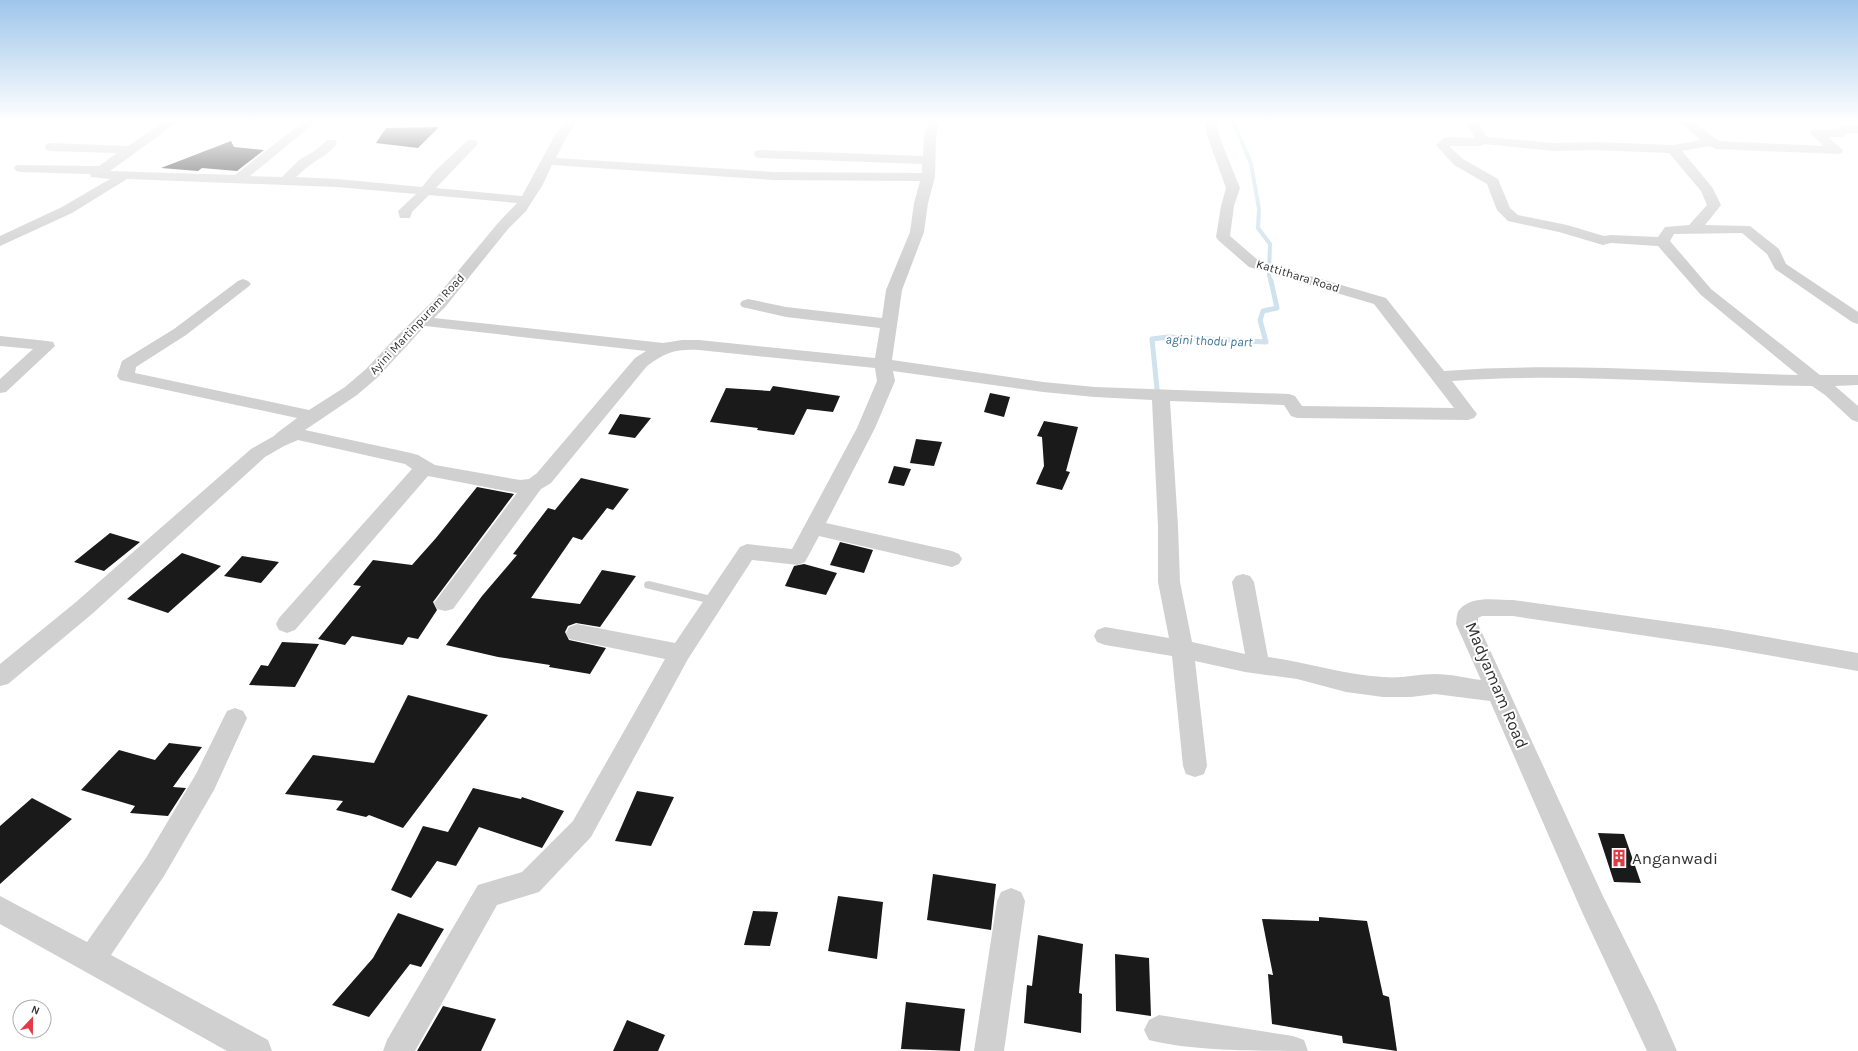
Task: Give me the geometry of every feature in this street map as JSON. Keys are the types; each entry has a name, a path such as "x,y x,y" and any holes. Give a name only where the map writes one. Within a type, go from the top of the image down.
{"street":[{"path":"102,170 96,174 375,186 525,200"},
{"path":"238,179 249,170"},
{"path":"284,181 296,170"},
{"path":"406,214 405,211 421,197 424,191 445,170"},
{"name":"Ayini Martinpuram Road","path":"277,442 312,416 352,391 372,373 440,303 525,200 543,170"},
{"path":"684,170 774,176 928,177"},
{"path":"398,1051 488,894 530,883 582,829 680,653 748,552 798,558 866,428 886,381 883,364 894,290 917,232 921,202 928,177 928,170"},
{"name":"Kattithara Road","path":"1161,395 1289,400 1297,412 1468,414 1380,301 1254,264 1223,237 1227,218 1228,201 1233,188 1226,170"},
{"path":"1470,170 1493,182 1504,210 1513,218 1562,228 1603,241 1611,239 1662,242 1684,265 1706,292 1816,381 1832,391 1858,416"},
{"path":"1690,170 1707,190 1714,204 1693,230"},
{"path":"0,242 67,210 125,175"},
{"path":"1662,242 1670,230 1745,229 1774,252 1780,266 1858,319"},
{"path":"244,284 180,332 128,365 126,376 312,416"},
{"path":"748,304 786,312 888,324"},
{"path":"421,321 664,348"},
{"path":"0,341 47,346 0,388"},
{"path":"0,677 84,608 258,453 277,442 297,434 411,459 424,468 520,487 534,484 544,478 641,362 673,344 689,344 883,364 1043,387 1095,392 1161,395 1168,526 1169,582 1177,619 1187,682 1195,766"},
{"path":"1440,377 1489,373 1612,372 1816,381 1858,380"},
{"path":"287,624 424,468"},
{"path":"446,603 534,484"},
{"path":"814,528 952,559"},
{"path":"1244,582 1258,665"},
{"name":"Madyamam Road","path":"1662,1051 1648,1018 1593,905 1467,624 1468,614 1478,608 1513,608 1714,637 1858,662"},
{"path":"577,633 680,653"},
{"path":"1105,636 1182,649 1258,665 1297,670 1346,682 1383,687 1411,687 1435,684 1498,692"},
{"path":"90,960 155,867 205,782 235,718"},
{"path":"989,1051 1011,901"},
{"path":"0,909 257,1051"},
{"path":"1158,1030 1293,1051"}],"lane":[{"path":"649,584 716,601"}],"building":[{"path":"773,386 840,396 833,412 807,409 794,435 757,430 758,428 710,422 726,388 770,391"},
{"path":"990,393 1010,397 1004,417 984,412"},
{"path":"620,414 651,418 635,438 608,434"},
{"path":"1044,421 1078,427 1066,471 1070,472 1062,490 1036,484 1044,466 1042,437 1037,436"},
{"path":"916,439 942,442 934,466 910,463"},
{"path":"894,466 911,469 904,486 888,483"},
{"path":"581,478 629,489 613,510 607,508 582,540 573,537 531,598 580,604 602,570 636,576 600,627 576,623 568,626 565,632 569,640 606,648 590,674 549,667 550,665 498,657 446,645 482,596 517,555 513,554 548,508 555,510"},
{"path":"477,487 514,494 433,602 437,610 418,639 408,637 403,645 352,636 345,645 318,639 361,586 353,585 373,560 412,565"},
{"path":"110,533 140,542 104,571 74,562"},
{"path":"840,542 873,550 864,573 830,565"},
{"path":"182,553 221,566 168,613 127,599"},
{"path":"242,556 279,562 261,583 224,576"},
{"path":"804,564 837,573 826,595 785,586 794,566"},
{"path":"282,642 319,644 295,687 249,685 261,665 268,666"},
{"path":"408,695 488,715 403,828 369,815 366,817 336,810 343,801 285,794 313,755 374,763"},
{"path":"169,743 202,747 173,787 186,788 168,816 130,813 135,806 81,790 119,750 155,760"},
{"path":"473,788 521,799 522,797 564,811 542,848 479,827 456,866 437,861 411,898 391,890 423,826 448,832"},
{"path":"637,791 674,797 651,846 615,841"},
{"path":"32,798 72,819 0,884 0,826"},
{"name":"Anganwadi","path":"1598,833 1624,834 1641,883 1614,882"},
{"path":"933,874 996,884 991,930 927,920"},
{"path":"838,896 883,902 877,959 828,951"},
{"path":"753,911 778,912 770,946 744,945"},
{"path":"398,913 444,929 421,967 410,964 369,1017 332,1005 373,958"},
{"path":"1319,917 1367,921 1383,995 1389,997 1397,1051 1343,1043 1342,1036 1272,1024 1268,974 1273,975 1262,919 1319,921"},
{"path":"1038,935 1083,944 1079,993 1082,994 1081,1033 1024,1023 1027,985 1032,986"},
{"path":"1115,954 1149,958 1151,1016 1116,1011"},
{"path":"906,1002 965,1009 960,1051 901,1049"},
{"path":"443,1006 496,1019 481,1051 417,1051"},
{"path":"627,1020 665,1035 658,1051 613,1051"}],"waterway":[{"name":"agini thodu part","path":"1252,170 1259,209 1258,228 1270,244 1269,275 1271,282"},
{"name":"agini thodu part","path":"1157,389 1152,339 1168,337 1266,342 1260,320 1263,311 1277,308 1271,281"}],"place":[{"name":"Anganwadi","path":"1619,858"}]}
